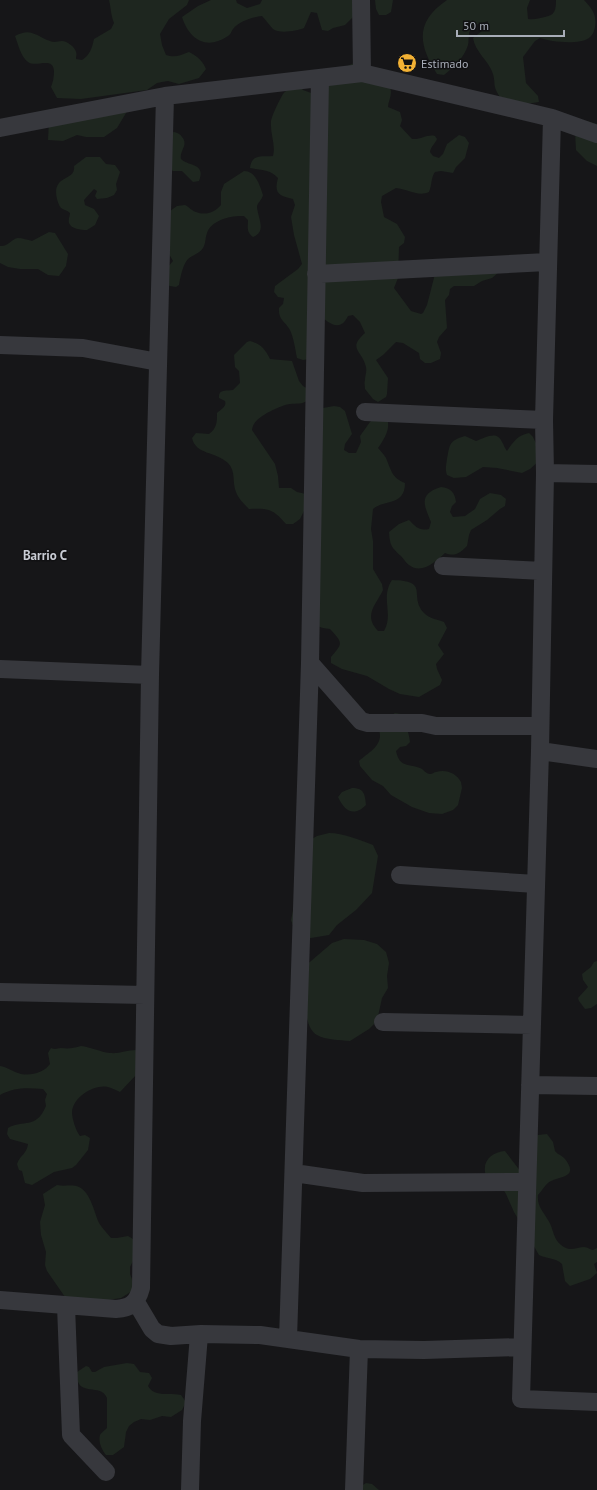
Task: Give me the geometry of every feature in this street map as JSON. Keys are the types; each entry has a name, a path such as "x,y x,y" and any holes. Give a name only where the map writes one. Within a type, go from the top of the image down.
{"street":[{"path":"361,0 362,73"},
{"path":"0,128 165,96 362,73 552,118 597,134"},
{"path":"288,1339 310,663 320,78"},
{"path":"0,1300 116,1309 128,1307 136,1302 141,1288 150,675 165,96"},
{"path":"552,118 544,420 545,473 540,751 521,1400 597,1402"},
{"path":"316,274 547,262"},
{"path":"0,345 83,348 158,362"},
{"path":"365,412 544,420"},
{"path":"545,473 597,474"},
{"path":"443,566 543,571"},
{"path":"310,663 361,721 368,723 422,723 436,726 540,726"},
{"path":"0,668 150,675"},
{"path":"540,751 597,759"},
{"path":"400,874 536,884"},
{"path":"0,992 145,995"},
{"path":"383,1022 532,1025"},
{"path":"530,1085 597,1086"},
{"path":"294,1173 363,1183 527,1182"},
{"path":"136,1302 149,1325 158,1334 171,1336 199,1334 257,1335 359,1349 424,1350 522,1347"},
{"path":"66,1306 71,1435 106,1472"},
{"path":"190,1490 192,1421 199,1334"},
{"path":"354,1490 359,1349"}],"shaded area":[{"path":"109,0 189,0 187,5 169,19 160,34 166,55 175,56 189,52 201,61 206,69 199,78 179,84 168,81 157,83 147,90 81,99 57,98 51,87 54,71 51,64 35,64 28,62 22,54 15,36 21,33 29,32 52,42 66,42 75,50 76,59 82,60 90,51 94,39 111,29 114,23"},
{"path":"211,0 236,0 237,3 247,8 260,4 262,0 353,0 354,16 345,25 328,31 322,30 317,13 311,12 304,28 284,32 273,29 262,16 246,20 239,24 229,35 220,40 206,42 194,37 185,25 182,17 198,6"},
{"path":"375,0 393,0 391,12 386,15 379,15 376,9"},
{"path":"447,0 530,0 527,8 528,19 537,19 553,13 556,0 584,0 593,12 595,27 589,38 579,42 551,41 540,38 535,41 523,57 526,83 538,96 539,102 526,104 500,97 495,87 491,69 476,48 473,38 487,27 488,21 478,24 471,29 469,32 466,50 455,65 444,75 437,74 426,53 423,43 423,34 429,17"},
{"path":"354,63 390,87 391,93 388,107 400,112 402,120 400,126 412,139 435,136 437,139 430,152 433,156 439,158 443,154 447,144 459,135 465,137 469,143 465,158 456,167 453,173 441,171 435,172 429,192 421,194 396,188 382,196 381,202 384,217 397,224 405,237 404,243 399,247 398,278 394,288 411,311 421,314 427,305 435,274 499,272 492,278 482,281 474,286 454,286 450,289 449,295 445,300 447,328 439,337 437,342 441,353 440,359 431,363 425,363 420,359 419,353 403,343 396,342 376,360 388,378 386,397 378,402 373,399 365,389 366,367 356,346 360,338 365,333 360,322 353,315 348,316 341,324 334,325 319,314 309,359 303,360 297,358 290,330 282,320 279,312 279,308 283,304 284,298 278,297 274,292 275,286 298,269 302,264 291,217 295,205 293,199 284,197 278,193 278,178 275,175 265,170 250,168 251,163 255,158 261,156 273,156 274,148 271,120 283,94 290,88 299,85 303,90 314,94 332,73"},
{"path":"129,108 117,128 104,137 86,137 77,135 63,141 48,140 49,121"},
{"path":"587,121 597,124 597,166 587,161 576,150 575,131"},
{"path":"174,132 180,134 185,143 181,153 181,159 199,168 201,175 199,181 193,182 182,171 173,171 168,168 171,133"},
{"path":"86,157 100,157 106,164 115,165 120,172 116,184 117,190 114,195 107,198 97,199 95,196 97,191 94,189 84,200 85,205 94,209 99,216 95,225 87,230 82,230 76,229 70,225 70,213 60,207 56,191 60,182 74,171 74,166"},
{"path":"244,171 252,173 259,183 263,195 257,207 261,224 260,232 253,237 249,233 248,220 244,216 234,216 222,219 209,228 202,250 186,261 179,285 176,287 164,285 167,268 173,261 169,254 170,211 177,206 185,205 193,211 203,214 216,210 221,205 221,192 224,184"},
{"path":"49,232 55,233 68,254 66,266 59,276 48,275 38,269 20,269 8,267 0,263 0,246 3,246 18,238 32,241"},
{"path":"250,341 262,347 270,359 292,361 299,381 308,389 308,400 306,402 286,405 270,411 256,421 252,429 275,464 279,488 291,488 297,492 306,494 307,505 300,519 293,524 286,524 278,515 270,510 249,509 241,501 237,494 233,473 228,463 223,459 197,447 192,438 196,433 209,434 215,427 217,422 217,413 225,405 225,401 219,398 220,393 223,391 233,390 240,383 239,371 235,367 234,355 247,342"},
{"path":"334,406 340,407 345,411 352,434 345,444 344,450 349,453 356,453 361,442 360,436 370,422 375,418 387,418 388,426 385,437 378,448 386,458 397,479 405,483 402,495 398,499 373,509 371,529 373,541 373,569 382,584 383,590 372,610 371,620 378,631 384,631 388,618 387,593 392,580 404,581 415,586 420,606 424,613 431,618 444,622 447,628 438,645 444,654 436,664 442,680 440,685 419,697 400,694 367,676 342,669 331,663 331,657 338,649 340,643 339,640 330,629 317,626 309,454 305,439 307,429 323,408"},
{"path":"529,433 533,437 541,454 540,460 530,469 522,473 483,467 466,477 454,478 447,475 446,467 449,450 451,444 455,440 465,436 476,441 490,436 497,436 500,438 507,451 516,439"},
{"path":"441,487 450,490 455,496 456,502 452,506 450,512 453,517 465,516 475,509 480,499 490,493 501,495 506,499 505,506 471,530 467,546 460,552 452,555 445,553 424,568 414,568 408,564 393,548 389,532 399,524 409,520 418,528 429,529 431,522 425,505 426,497 429,493"},
{"path":"395,713 401,714 408,731 410,742 406,746 400,747 396,751 402,763 420,768 429,774 447,771 454,774 461,782 462,788 458,805 453,810 442,814 429,813 412,807 391,795 383,786 372,780 360,766 359,761 378,744 380,735 379,730 385,719"},
{"path":"352,788 359,789 363,792 366,805 353,812 349,811 343,806 338,797 342,792"},
{"path":"329,833 346,835 373,845 378,856 372,893 356,910 337,925 329,935 305,939 295,931 291,920 307,842 317,836"},
{"path":"344,939 364,940 377,944 386,952 389,963 387,976 388,988 382,998 377,1021 369,1029 350,1041 328,1039 317,1035 308,1023 305,1004 304,967 332,943"},
{"path":"597,961 597,1004 591,1008 585,1009 578,998 588,987 583,980 582,974 591,967 594,962"},
{"path":"81,1046 110,1053 136,1050 137,1074 120,1092 110,1087 102,1087 91,1090 80,1097 73,1106 72,1115 73,1121 80,1136 85,1135 90,1138 88,1150 72,1168 54,1172 32,1185 25,1183 22,1171 19,1170 17,1164 28,1144 10,1139 7,1134 8,1128 14,1125 29,1123 38,1118 46,1106 45,1100 47,1094 43,1089 26,1088 16,1089 0,1095 0,1066 26,1075 36,1073 44,1070 50,1064 48,1053 51,1048 74,1048"},
{"path":"547,1134 553,1142 555,1151 565,1159 570,1169 569,1173 564,1177 551,1181 546,1185 538,1195 539,1206 550,1224 556,1239 561,1245 570,1249 587,1247 593,1250 597,1248 597,1262 594,1264 597,1273 590,1279 570,1286 565,1281 562,1264 556,1260 539,1255 514,1212 503,1189 486,1176 485,1171 486,1162 492,1155 505,1151 521,1172 535,1137 538,1135"},
{"path":"57,1185 77,1186 83,1190 92,1203 99,1223 111,1238 128,1236 133,1239 133,1261 130,1267 130,1274 134,1285 132,1291 121,1298 96,1302 65,1297 47,1271 45,1265 46,1252 41,1235 40,1222 45,1205 43,1194"},
{"path":"127,1363 134,1364 140,1372 149,1373 152,1378 148,1386 154,1392 181,1395 186,1402 182,1410 171,1417 162,1416 150,1420 141,1419 134,1422 129,1426 126,1432 124,1447 113,1455 106,1455 101,1446 100,1438 101,1434 107,1428 107,1398 104,1393 100,1391 84,1388 80,1385 77,1380 77,1372 86,1366 89,1367 92,1372 95,1372 104,1367"},
{"path":"366,1483 372,1484 379,1490 355,1490"}],"place":[{"name":"Estimado","path":"407,63"}],"district":[{"name":"Barrio C","path":"45,555"}]}
